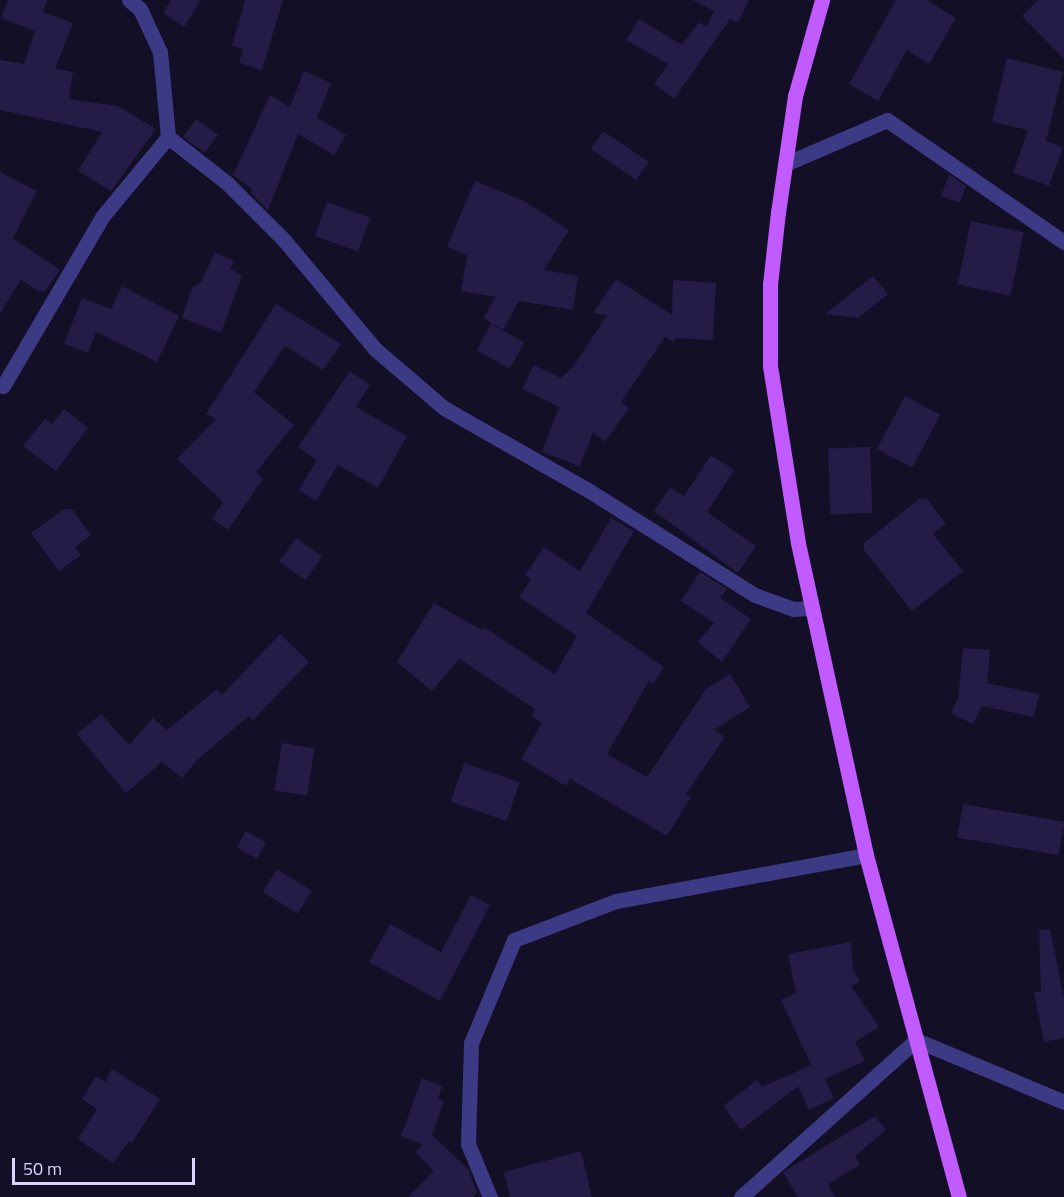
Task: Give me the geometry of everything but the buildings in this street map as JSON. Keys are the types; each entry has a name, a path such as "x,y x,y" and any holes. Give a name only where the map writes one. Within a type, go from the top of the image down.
{"main road":[{"path":"822,0 804,59 785,164 770,284 770,366 812,608 866,855 959,1197"}],"street":[{"path":"3,386 102,217 168,137 160,52 140,9 129,0"},
{"path":"785,164 887,120 1064,242"},
{"path":"168,137 227,183 284,240 375,349 444,408 588,490 755,595 794,609 812,608"},
{"path":"490,1197 468,1144 471,1043 514,940 616,900 866,855"},
{"path":"741,1197 916,1040 1064,1102"}]}
